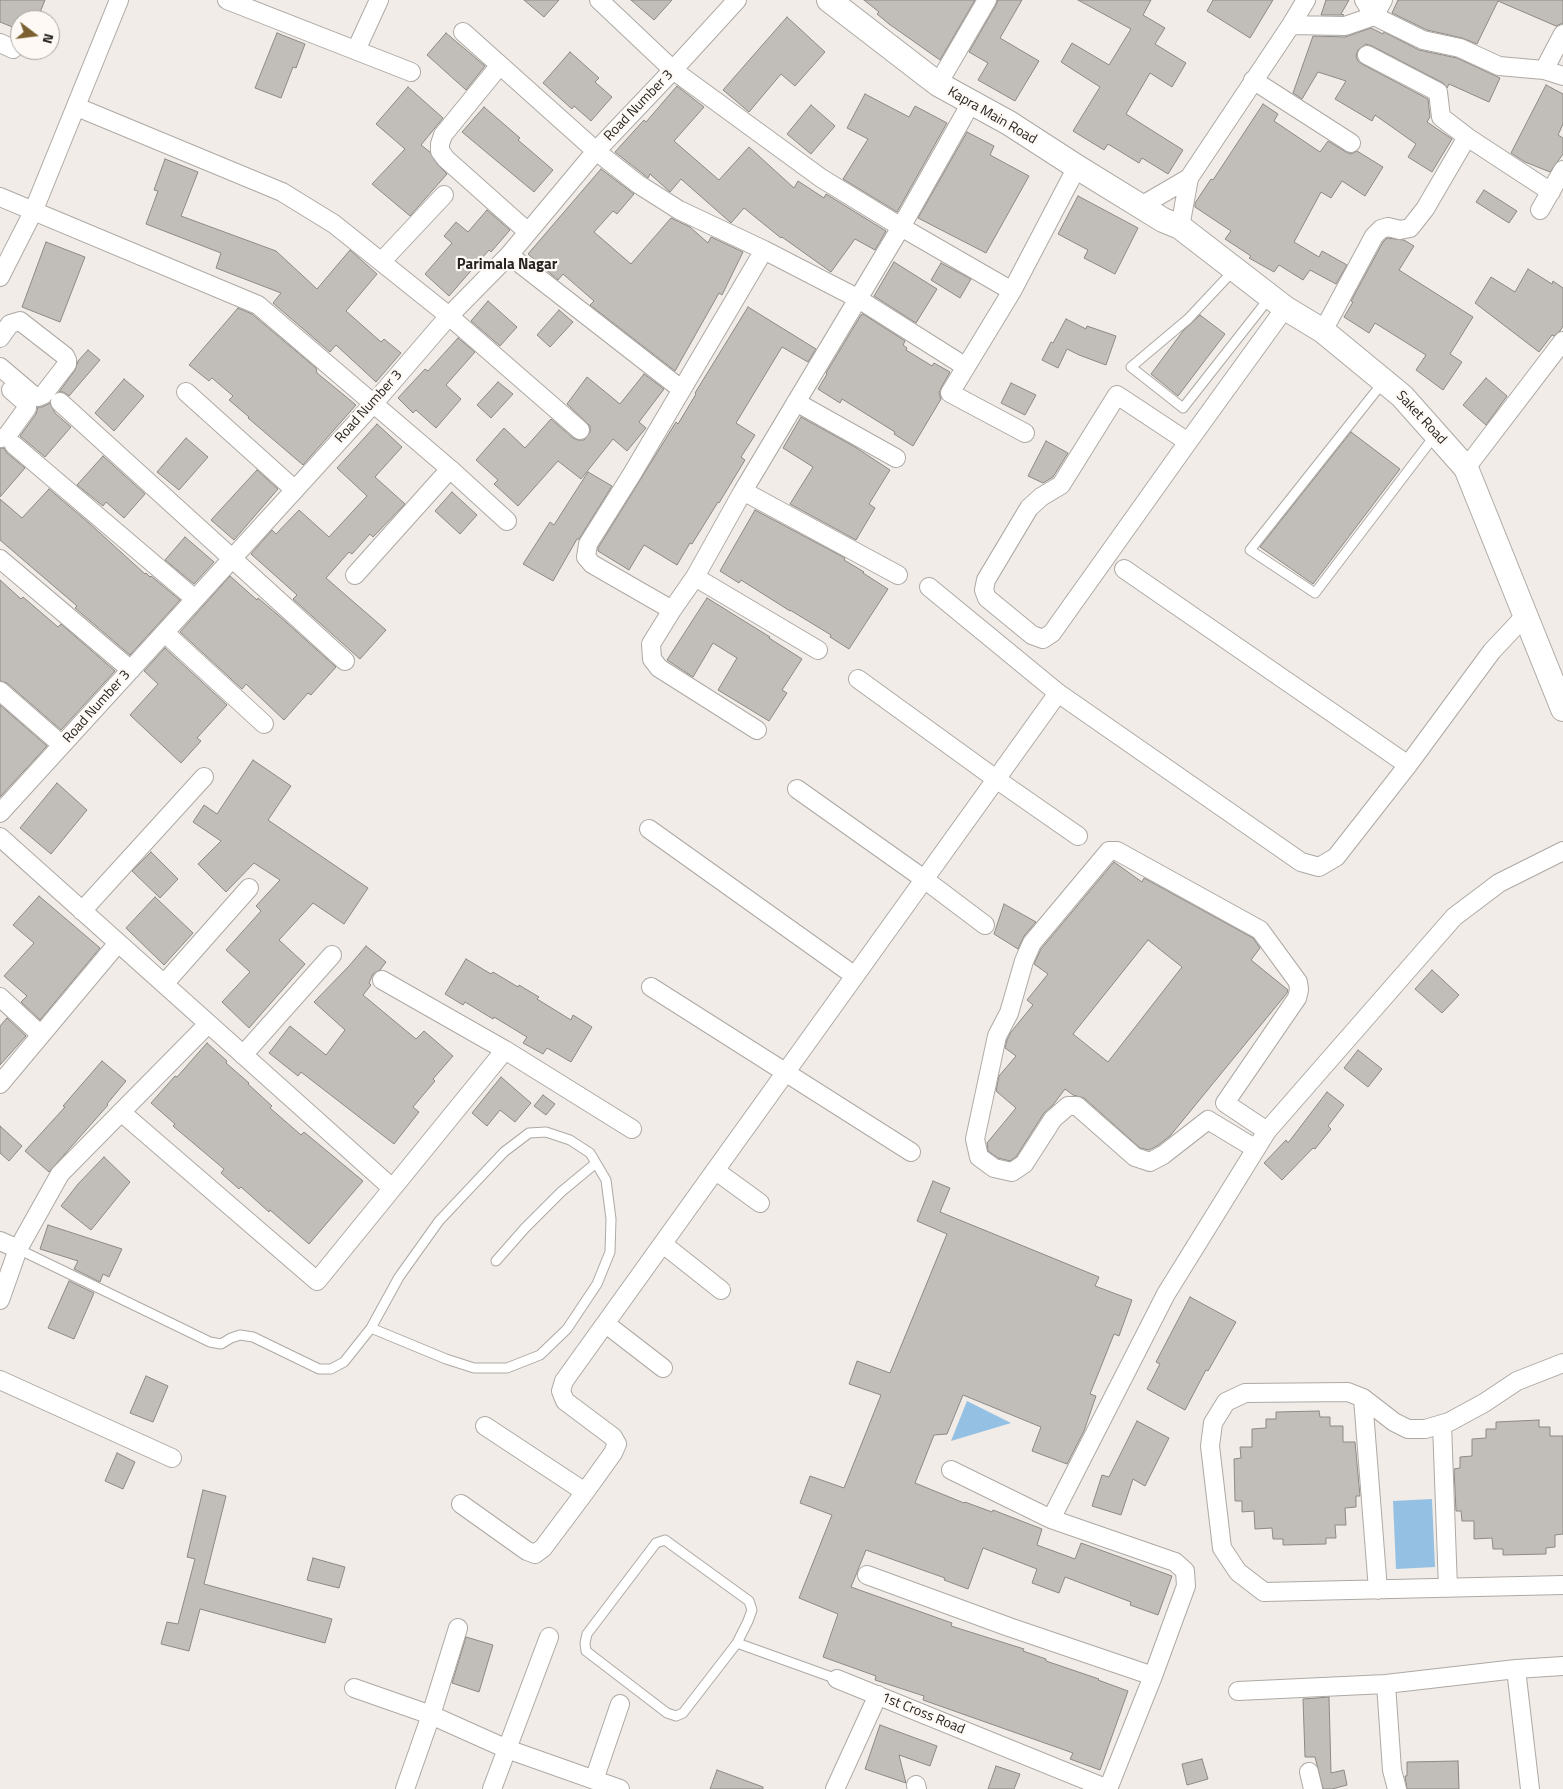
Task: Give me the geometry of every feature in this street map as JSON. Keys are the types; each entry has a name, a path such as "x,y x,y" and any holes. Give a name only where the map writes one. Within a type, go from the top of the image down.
{"street":[{"path":"0,277 33,212 119,0"},
{"path":"227,0 411,72"},
{"path":"356,50 379,0"},
{"path":"599,0 673,70 821,178 1012,291"},
{"name":"Road Number 3","path":"0,813 374,404 449,316 509,255 596,151 737,0"},
{"name":"Kapra Main Road","path":"829,0 938,84 1009,123 1077,167 1171,223"},
{"path":"938,84 987,0"},
{"path":"1171,223 1189,178 1306,0"},
{"path":"1364,0 1374,16 1423,40 1460,48 1499,66 1544,70 1563,76"},
{"path":"1291,24 1345,26 1374,16 1383,0"},
{"path":"463,32 596,151 638,184 679,210 764,250 857,298 966,367"},
{"path":"1544,70 1563,34"},
{"path":"1367,55 1438,92 1441,117 1467,137 1552,192"},
{"path":"500,65 443,135 440,151 446,159 528,232"},
{"path":"1253,80 1350,143"},
{"path":"757,730 658,668 652,659 651,644 695,577 743,491 901,227 971,103"},
{"path":"77,107 282,192 334,224 449,316 580,430"},
{"path":"1323,331 1374,236 1381,229 1400,230 1410,228 1425,209 1467,137"},
{"path":"1025,433 950,392 1012,291 1077,167"},
{"path":"1540,210 1563,170"},
{"path":"1141,206 1189,178"},
{"path":"382,261 444,195"},
{"path":"0,197 258,304 450,469 507,521"},
{"name":"Saket Road","path":"1171,223 1278,302 1323,331 1384,381 1402,396 1466,468 1563,709"},
{"path":"672,610 592,564 586,557 588,544 632,474 764,250"},
{"path":"509,255 681,389"},
{"path":"1188,442 1117,395 1061,485 1041,497 1029,508 986,580 984,590 988,598 1032,635 1043,639 1052,633 1188,442 1278,302"},
{"path":"0,338 10,324 20,322 64,356 67,364 43,395 38,397 33,396 0,367"},
{"path":"1466,468 1563,341"},
{"path":"0,380 27,404 27,408 6,437 7,442 195,599"},
{"path":"186,392 295,490"},
{"path":"60,402 345,661"},
{"path":"796,402 896,458"},
{"path":"355,575 450,469"},
{"path":"743,491 898,575"},
{"path":"0,559 131,670"},
{"path":"1124,569 1408,765"},
{"path":"695,577 818,650"},
{"path":"929,587 1058,693 1301,862 1319,867 1336,857 1408,765 1492,651 1525,616"},
{"path":"165,633 264,724"},
{"path":"858,679 1078,836"},
{"path":"0,691 62,745"},
{"path":"461,1504 534,1554 543,1548 614,1453 617,1444 613,1437 565,1401 561,1391 564,1381 1058,693"},
{"path":"82,911 204,777"},
{"path":"797,789 924,879 985,925"},
{"path":"649,829 855,976"},
{"path":"0,838 392,1188"},
{"path":"1109,851 1117,851 1260,930 1298,982 1297,998 1225,1103 1208,1120 1163,1155 1150,1162 1135,1157 1077,1106 1068,1106 1054,1119 1024,1164 1012,1172 994,1168 979,1156 975,1139 998,1036 1009,1013 1024,961 1032,943 1109,851"},
{"path":"1051,1519 1166,1294 1267,1131 1454,917 1499,883 1563,851"},
{"path":"164,984 249,888"},
{"path":"0,1084 118,943"},
{"path":"243,1054 332,955"},
{"path":"382,980 505,1050 632,1129"},
{"path":"651,987 911,1152"},
{"path":"0,998 40,1035"},
{"path":"0,1300 18,1249 60,1174 208,1024"},
{"path":"121,1112 317,1281 505,1050"},
{"path":"1225,1103 1267,1131"},
{"path":"1208,1120 1256,1149"},
{"path":"716,1171 760,1203"},
{"path":"0,1241 18,1249"},
{"path":"663,1244 722,1290"},
{"path":"606,1324 662,1368"},
{"path":"1563,1363 1517,1381 1484,1403 1450,1422 1425,1429 1408,1429 1394,1422 1363,1398 1348,1392 1245,1393 1226,1402 1213,1423 1210,1446 1222,1548 1238,1572 1264,1592 1563,1585"},
{"path":"0,1380 172,1458"},
{"path":"1363,1398 1378,1590"},
{"path":"1442,1424 1448,1588"},
{"path":"485,1426 585,1492"},
{"path":"951,1470 1051,1519 1175,1562 1185,1571 1186,1586 1108,1789"},
{"path":"867,1575 1009,1627 1153,1676"},
{"path":"405,1789 431,1715 458,1628"},
{"path":"492,1789 549,1637"},
{"path":"1238,1691 1386,1684 1516,1669 1563,1666"},
{"path":"1516,1669 1530,1789"},
{"name":"1st Cross Road","path":"836,1678 1108,1789"},
{"path":"1386,1684 1392,1770 1397,1789"},
{"path":"354,1688 431,1715 507,1749 620,1789"},
{"path":"835,1789 878,1695"},
{"path":"594,1780 620,1704"}],"lane":[{"path":"1235,269 1188,319 1131,367 1183,408 1278,302"},
{"path":"1384,381 1250,550 1315,592 1436,434"},
{"path":"18,1249 210,1342 221,1344 240,1335 253,1338 319,1369 331,1370 344,1362 371,1328 399,1277 439,1220 504,1152 529,1134 546,1132 570,1140 590,1153 606,1180 611,1219 610,1252 597,1284 567,1328 540,1355 507,1368 474,1368 446,1359 371,1328"},
{"path":"496,1261 561,1192 596,1163"},
{"path":"665,1540 749,1602 752,1610 737,1643 684,1713 676,1716 666,1713 586,1651 584,1644 587,1634 656,1543 665,1540"},
{"name":"1st Cross Road","path":"737,1643 836,1678"}],"water":[{"path":"967,1401 1011,1423 951,1441"},
{"path":"1432,1499 1435,1567 1396,1569 1393,1501"}],"building":[{"path":"0,0 45,0 41,10 10,10 10,26 0,22"},
{"path":"524,0 559,0 544,17"},
{"path":"631,0 672,0 654,20"},
{"path":"864,0 975,0 940,60 889,24 877,14 879,12"},
{"path":"998,0 1022,0 1000,38 1039,61 1015,101 978,80 988,63 969,52"},
{"path":"1078,0 1151,0 1143,15 1165,28 1155,44 1186,63 1172,87 1150,73 1126,114 1183,150 1168,174 1142,158 1139,163 1108,144 1104,150 1073,131 1100,87 1061,62 1072,43 1109,65 1131,29"},
{"path":"1213,0 1273,0 1250,38 1207,11"},
{"path":"1326,0 1349,0 1341,14 1344,15 1321,15"},
{"path":"1398,0 1563,0 1563,23 1556,26 1498,1 1477,44 1462,38 1427,30 1392,13"},
{"path":"787,17 825,52 795,86 781,74 749,112 723,90"},
{"path":"1371,28 1383,34 1384,32 1419,50 1457,58 1500,78 1489,102 1449,84 1447,88 1443,83 1372,46 1366,44 1358,50 1356,56 1362,64 1428,99 1430,117 1427,122 1452,139 1432,172 1408,157 1416,144 1375,115 1372,121 1335,99 1346,81 1318,72 1302,99 1293,93 1313,36 1345,37"},
{"path":"277,33 305,44 296,68 293,67 281,98 255,88"},
{"path":"446,33 485,66 466,90 427,55"},
{"path":"570,52 599,78 595,82 612,97 591,121 574,106 572,109 543,83"},
{"path":"1546,85 1563,94 1563,124 1558,135 1563,138 1563,154 1550,172 1525,162 1511,153"},
{"path":"677,86 704,107 674,141 719,180 749,147 794,188 798,181 824,198 826,194 886,231 875,250 855,239 831,272 781,238 744,208 731,223 681,179 670,192 650,174 648,178 615,152 644,120 646,122"},
{"path":"408,87 443,118 421,145 430,152 438,165 447,174 410,216 372,184 405,149 376,124"},
{"path":"865,94 909,117 915,106 947,123 897,212 843,179 868,139 847,128"},
{"path":"1263,104 1278,114 1274,121 1320,152 1328,141 1351,154 1357,151 1383,167 1365,196 1342,181 1331,198 1321,192 1294,242 1319,257 1322,251 1347,265 1336,284 1310,270 1303,280 1279,265 1274,272 1249,258 1251,256 1225,239 1231,231 1195,207 1195,203 1211,179 1213,180"},
{"path":"811,105 835,126 811,154 787,134"},
{"path":"484,107 553,170 534,192 462,132"},
{"path":"967,132 994,146 990,155 1029,176 986,253 918,218"},
{"path":"165,159 198,172 181,216 276,251 317,289 350,250 377,274 346,311 381,342 384,339 401,353 376,382 336,345 330,352 273,303 281,293 216,268 221,253 146,224 158,191 154,190"},
{"path":"601,169 634,194 617,214 613,211 594,232 631,264 671,218 690,227 708,243 711,237 743,252 722,295 719,293 675,371 590,305 594,301 563,274 558,280 528,254"},
{"path":"1484,190 1517,211 1509,223 1476,202"},
{"path":"1078,196 1138,228 1115,274 1084,258 1088,250 1058,234"},
{"path":"487,210 510,230 491,252 489,250 449,296 425,274 452,243 444,236 456,222 468,232"},
{"path":"1387,238 1404,240 1414,246 1399,270 1473,317 1450,354 1462,362 1443,390 1416,370 1426,355 1375,323 1369,333 1344,317 1383,242"},
{"path":"46,242 85,257 60,322 22,307"},
{"path":"894,262 937,289 916,323 874,296"},
{"path":"941,263 971,279 960,298 931,280"},
{"path":"1528,269 1552,284 1553,281 1563,288 1563,326 1554,336 1552,335 1539,352 1475,303 1491,277 1515,292"},
{"path":"488,301 517,327 500,346 471,321"},
{"path":"748,307 816,349 808,362 782,347 736,423 755,435 741,457 745,460 719,503 692,544 690,543 677,565 644,545 629,570 598,551 598,548 676,422 678,424"},
{"path":"238,308 252,314 316,368 317,373 356,405 303,465 229,400 233,396 212,378 209,381 189,365"},
{"path":"559,310 573,322 550,347 537,335"},
{"path":"863,314 905,341 903,345 907,348 906,350 932,366 934,363 950,372 939,393 941,399 913,446 894,434 895,432 842,399 840,403 818,389"},
{"path":"1200,315 1225,334 1178,396 1151,374 1183,331"},
{"path":"1066,319 1086,329 1087,326 1116,336 1106,365 1067,349 1058,368 1042,360"},
{"path":"458,338 475,352 446,385 461,399 436,428 416,410 413,413 398,398 425,369 428,371"},
{"path":"88,350 100,360 69,396 59,392 75,370 78,361"},
{"path":"644,374 664,389 639,422 646,428 627,451 613,439 581,479 558,461 518,506 494,484 498,480 476,460 504,428 525,448 551,419 573,438 584,440 590,432 590,426 567,404 587,377 620,404"},
{"path":"1486,378 1507,396 1486,425 1463,405"},
{"path":"124,379 144,396 114,431 95,413"},
{"path":"498,382 513,394 491,418 477,405"},
{"path":"1011,383 1036,395 1025,415 1001,403"},
{"path":"50,403 55,413 71,427 45,457 20,436 36,414 38,407"},
{"path":"801,417 855,447 890,470 869,504 875,508 856,540 790,504 813,467 783,448"},
{"path":"377,424 402,447 375,477 405,504 373,537 370,534 352,554 349,552 326,578 386,630 360,659 293,599 297,595 251,554 272,530 276,534 299,510 329,537 367,496 337,468"},
{"path":"1351,432 1400,469 1313,584 1260,547"},
{"path":"186,438 208,457 179,490 157,472"},
{"path":"1046,441 1068,453 1053,477 1043,483 1028,476"},
{"path":"0,448 4,448 7,453 25,468 0,497"},
{"path":"103,456 145,494 124,518 106,502 103,506 77,485"},
{"path":"257,470 278,489 234,540 211,520"},
{"path":"588,472 612,486 579,539 577,539 553,581 523,564 550,522 554,525"},
{"path":"49,489 145,574 151,576 180,600 130,655 75,608 77,606 0,540 0,499 22,518"},
{"path":"452,492 477,515 460,534 435,511"},
{"path":"755,510 845,558 844,560 888,589 849,649 830,637 831,635 741,580 739,583 720,571"},
{"path":"185,537 214,562 194,584 165,560"},
{"path":"230,576 257,600 258,598 278,615 336,667 311,695 308,693 284,720 246,684 242,689 180,632"},
{"path":"0,580 21,599 23,597 58,627 61,624 115,671 61,730 7,683 0,681"},
{"path":"707,598 802,659 782,690 787,693 769,721 718,690 737,658 713,643 693,677 667,660"},
{"path":"165,648 227,705 197,738 201,741 181,763 130,715 158,684 144,671"},
{"path":"0,705 47,746 0,797"},
{"path":"253,760 291,786 268,820 368,888 344,924 313,903 279,940 305,964 249,1028 222,1002 250,972 226,950 261,911 256,906 280,880 254,863 226,892 198,864 221,841 193,822 204,805 217,814"},
{"path":"57,783 87,810 51,854 20,828"},
{"path":"151,852 178,879 160,898 132,871"},
{"path":"1114,862 1142,882 1144,878 1253,938 1260,948 1251,960 1288,990 1170,1136 1157,1146 1149,1150 1140,1148 1084,1098 1073,1095 1065,1089 1053,1105 1044,1113 1016,1157 1010,1161 998,1158 988,1151 987,1143 1016,1108 996,1091 999,1076 1016,1056 1005,1048 1007,1040 1011,1032 1033,1005 1027,1000 1048,974 1034,964 1041,949","holes":["1148,940 1182,967 1108,1062 1073,1034"]},
{"path":"39,896 100,948 40,1020 21,1002 27,996 4,976 34,943 13,925"},
{"path":"155,897 193,933 164,965 126,928"},
{"path":"1004,904 1036,922 1024,936 1018,949 994,934"},
{"path":"366,946 386,962 380,970 373,974 369,983 371,985 363,995 416,1039 424,1031 453,1056 433,1079 435,1081 413,1107 419,1112 394,1144 301,1072 298,1076 269,1053 290,1026 326,1055 345,1030 314,1002"},
{"path":"466,959 491,974 493,972 518,987 519,985 539,997 537,999 571,1020 573,1015 592,1027 571,1062 547,1048 543,1054 523,1043 527,1037 494,1017 493,1019 465,1002 463,1005 445,994"},
{"path":"1432,970 1459,995 1442,1013 1415,989"},
{"path":"7,1018 26,1036 0,1065 0,1026"},
{"path":"207,1043 272,1106 270,1108 301,1135 304,1132 363,1181 309,1244 270,1210 269,1212 241,1187 239,1189 221,1173 224,1169 173,1126 175,1124 151,1103"},
{"path":"1358,1050 1382,1069 1368,1087 1344,1068"},
{"path":"102,1061 126,1081 108,1105 49,1172 25,1151 65,1107 63,1106"},
{"path":"501,1077 531,1103 515,1122 500,1110 487,1126 472,1113"},
{"path":"1327,1092 1344,1105 1328,1126 1331,1129 1315,1149 1313,1148 1282,1180 1264,1163 1286,1140 1288,1143"},
{"path":"543,1095 555,1104 546,1115 534,1106"},
{"path":"0,1126 22,1146 9,1161 0,1153"},
{"path":"104,1157 130,1182 91,1230 61,1206 78,1184"},
{"path":"933,1181 950,1188 940,1212 1099,1277 1095,1286 1132,1300 1119,1336 1114,1334 1090,1394 1096,1396 1084,1431 1067,1464 1032,1451 1041,1427 963,1395 947,1434 934,1435 915,1483 964,1503 992,1512 993,1510 1042,1529 1037,1545 1075,1559 1081,1543 1172,1576 1158,1615 1130,1605 1131,1602 1065,1577 1059,1593 1032,1583 1037,1569 983,1548 968,1589 944,1580 945,1578 866,1550 851,1587 952,1623 951,1626 1024,1649 1023,1651 1046,1659 1046,1661 1128,1691 1100,1770 1070,1759 1073,1753 923,1700 924,1696 875,1680 876,1676 823,1657 838,1614 799,1598 832,1515 800,1503 810,1476 844,1488 881,1395 849,1384 857,1361 890,1373 947,1234 917,1221"},
{"path":"48,1225 122,1249 109,1277 103,1274 100,1282 74,1269 78,1261 40,1249"},
{"path":"69,1281 94,1293 74,1339 48,1328"},
{"path":"1190,1297 1236,1322 1208,1371 1206,1370 1185,1410 1147,1389 1160,1364 1156,1362"},
{"path":"146,1376 168,1386 153,1422 130,1413"},
{"path":"1319,1411 1320,1417 1330,1417 1330,1426 1343,1426 1343,1442 1355,1442 1360,1496 1356,1496 1356,1507 1345,1508 1346,1525 1335,1525 1336,1538 1326,1538 1326,1544 1283,1545 1283,1539 1273,1539 1272,1528 1255,1529 1254,1511 1242,1512 1242,1501 1235,1501 1234,1459 1241,1458 1240,1447 1252,1447 1252,1429 1266,1428 1266,1419 1276,1419 1276,1412"},
{"path":"1539,1420 1539,1427 1550,1427 1550,1436 1563,1436 1563,1534 1555,1535 1555,1547 1546,1548 1546,1554 1503,1555 1503,1549 1493,1549 1492,1538 1474,1539 1474,1521 1462,1521 1461,1511 1456,1511 1454,1469 1460,1468 1460,1457 1472,1456 1472,1439 1486,1438 1486,1429 1496,1429 1496,1422"},
{"path":"1137,1421 1169,1438 1145,1486 1133,1479 1121,1515 1092,1506 1102,1475 1109,1477"},
{"path":"117,1453 135,1462 123,1489 105,1481"},
{"path":"203,1490 226,1496 204,1584 332,1619 325,1643 200,1609 189,1651 161,1644 167,1622 178,1624 195,1559 187,1557"},
{"path":"313,1558 345,1567 339,1588 307,1580"},
{"path":"466,1637 493,1645 479,1692 452,1683"},
{"path":"1329,1697 1331,1773 1344,1770 1347,1785 1323,1789 1315,1757 1305,1757 1303,1699"},
{"path":"880,1725 937,1746 930,1766 899,1755 906,1783 865,1769"},
{"path":"1202,1759 1208,1779 1187,1785 1182,1764"},
{"path":"1458,1761 1459,1789 1407,1789 1405,1776 1407,1776 1407,1762"},
{"path":"996,1766 1020,1774 1014,1789 988,1789"},
{"path":"717,1770 763,1787 763,1789 710,1789"}],"district":[{"name":"Parimala Nagar","path":"507,265"}]}
